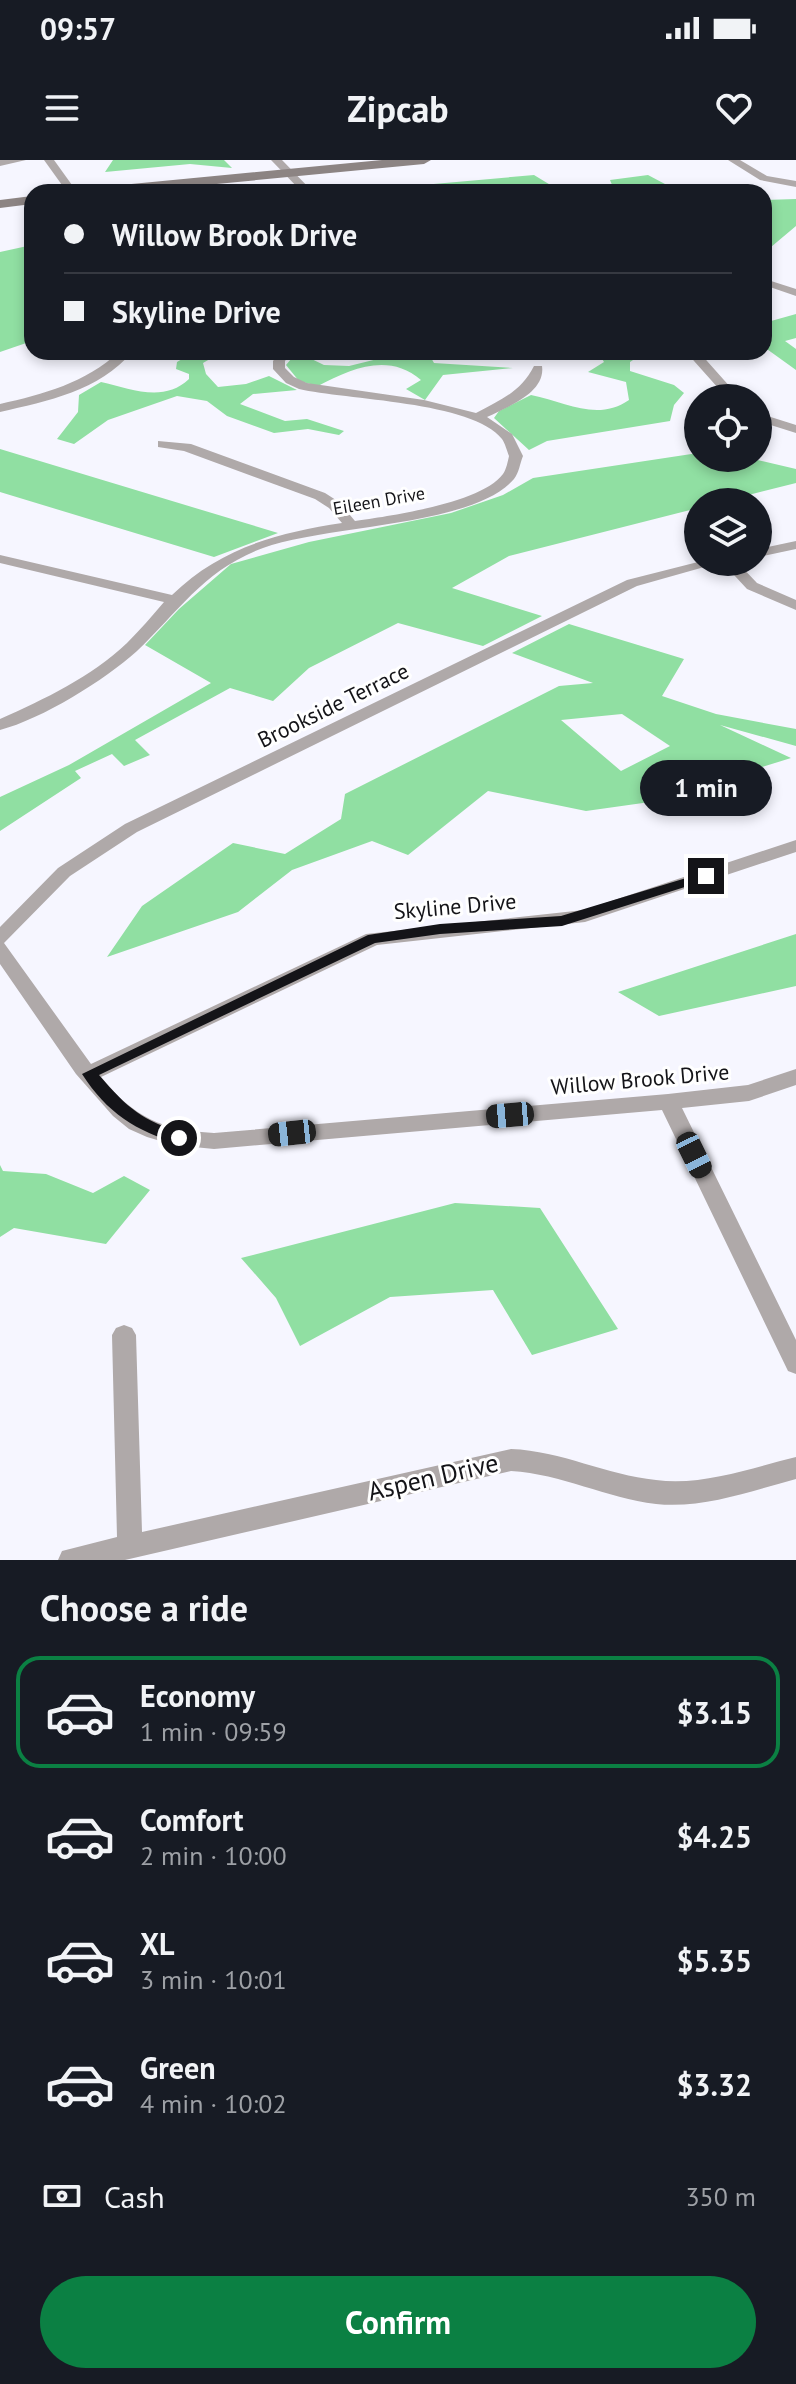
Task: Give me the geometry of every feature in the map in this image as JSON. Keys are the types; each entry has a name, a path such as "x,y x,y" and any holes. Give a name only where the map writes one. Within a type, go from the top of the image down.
{"main road":[{"path":"153,184 288,167 424,160"},
{"path":"0,204 24,201"}],"street":[{"path":"0,163 21,160"},
{"path":"49,160 66,184"},
{"path":"276,160 288,167 302,184"},
{"path":"733,160 764,178 796,184"},
{"path":"772,284 796,293"},
{"path":"0,408 84,384 118,360"},
{"name":"Eileen Drive","path":"0,725 46,705 98,674 139,641 174,600 206,571 241,552 283,538 460,504 499,487 514,469 516,450 504,432 478,417 437,406 303,386 285,377 279,369 280,360"},
{"path":"699,360 721,384"},
{"path":"478,417 528,388 536,380 538,369"},
{"path":"772,421 796,429"},
{"path":"163,444 186,447 320,496 334,505 351,525"},
{"path":"772,550 796,545"},
{"path":"2,562 174,600"},
{"name":"Brookside Terrace","path":"0,938 64,872 131,828 632,583 684,570"},
{"path":"742,576 752,586 796,605"},
{"name":"Skyline Drive","path":"89,1074 373,939 585,916 796,846"},
{"name":"Willow Brook Drive","path":"0,949 113,1104 135,1122 163,1134 196,1140 668,1102 749,1093 796,1077"},
{"path":"668,1102 796,1364"},
{"path":"124,1335 130,1546"},
{"name":"Aspen Drive","path":"71,1560 511,1460 537,1461 669,1494 796,1468"}],"green space":[{"path":"113,160 224,160 232,168 190,164 105,172"},
{"path":"534,175 549,184 433,184"},
{"path":"648,175 665,184 612,184 610,180"},
{"path":"796,199 796,226 772,246 772,200"},
{"path":"24,247 24,344 0,352 0,252"},
{"path":"796,314 796,338 785,341 796,349 796,370 772,353 772,321"},
{"path":"208,360 203,363 206,374 218,387 246,384 269,376 297,390 253,394 240,404 285,421 307,419 344,431 339,435 308,429 274,433 227,416 207,401 177,396 108,420 74,444 57,439 78,412 79,395 101,382 147,392 169,391 189,379 189,374 176,369 177,362"},
{"path":"290,360 349,366 373,360 432,360 434,363 513,368 443,375 425,400 406,389 421,380 396,367 383,365 356,369 318,386 299,381 286,365"},
{"path":"603,360 633,360 630,371 674,385 684,393 674,405 670,421 547,441 529,450 494,418 499,411 531,395 593,410 617,406 629,400 626,382 588,372"},
{"path":"0,449 278,533 214,557 0,492"},
{"path":"684,455 684,472 772,472 772,463 796,469 796,483 772,489 684,488 684,512 509,556 452,588 542,616 483,646 398,623 309,668 273,701 230,688 135,740 150,755 124,766 112,754 75,771 81,778 0,831 0,797 69,765 211,683 145,645 179,609 231,564 309,542 451,513 503,495 533,478"},
{"path":"569,624 684,659 662,696 716,714 796,729 796,746 720,725 791,758 650,802 586,811 488,791 408,855 372,841 292,870 238,912 107,957 142,906 233,843 285,854 341,819 345,794 559,686 593,683 512,653","holes":["622,714 670,746 621,771 561,720"]},
{"path":"796,934 796,986 659,1016 618,992"},
{"path":"0,1165 3,1171 46,1174 93,1193 124,1176 150,1190 106,1244 14,1228 0,1237"},
{"path":"455,1203 540,1208 618,1329 532,1355 493,1290 390,1297 300,1346 276,1298 241,1258"}],"route":[{"path":"179,1138 148,1129 123,1114 89,1074 373,939 440,929 562,921 706,876"}]}
